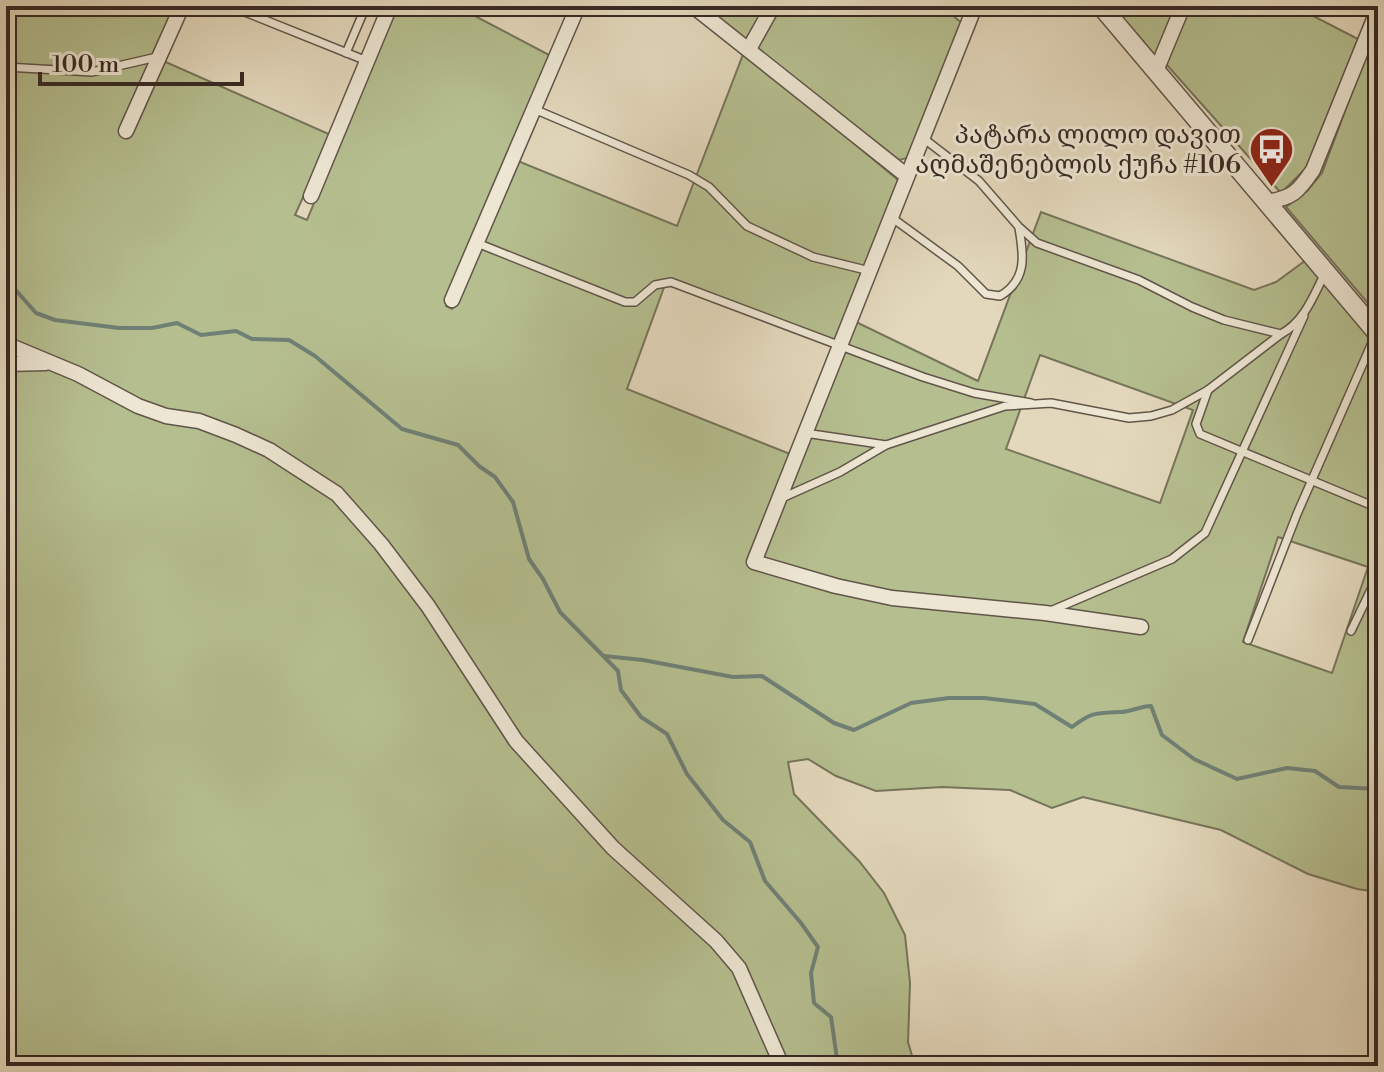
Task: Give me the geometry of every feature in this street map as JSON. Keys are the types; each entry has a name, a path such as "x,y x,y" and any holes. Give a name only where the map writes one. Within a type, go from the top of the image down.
{"street":[{"path":"126,131 182,6"},
{"path":"311,196 390,6"},
{"path":"452,300 578,6"},
{"path":"693,6 907,176"},
{"path":"749,49 773,6"},
{"path":"975,6 754,562 836,586 892,598 1045,613 1141,627"},
{"path":"1101,6 1378,333"},
{"path":"1156,71 1183,6"},
{"path":"1266,202 1288,198 1301,188 1313,170 1378,9"},
{"path":"6,344 51,362 138,406 166,416 199,421 236,435 269,450 337,494 381,544 428,606 516,741 613,848 716,941 739,968 782,1066"},
{"path":"6,364 51,362"}],"lane":[{"path":"230,6 367,61"},
{"path":"346,53 366,6"},
{"path":"6,67 92,72 159,56"},
{"path":"534,109 689,175 709,187 747,226 813,257 870,271"},
{"path":"923,138 979,181 1037,243 1139,280 1224,320 1281,334"},
{"path":"891,217 958,266 986,294 1000,296 1021,276 1023,264 1019,227"},
{"path":"477,243 625,302 635,302 655,285 671,282 881,362 974,393 1129,418 1172,410 1208,390 1289,330 1309,306"},
{"path":"1045,613 1172,559 1205,533 1325,271"},
{"path":"1248,640 1311,481 1378,333"},
{"path":"1208,390 1196,424 1200,434 1378,508"},
{"path":"779,500 840,472 886,445 977,413 1031,403"},
{"path":"805,433 886,445"},
{"path":"1351,631 1378,575"}],"green space":[{"path":"6,6 183,6 161,60 331,135 295,215 307,220 396,6 456,6 553,57 446,306 452,309 518,161 677,226 744,52 909,189 856,322 978,381 1041,212 1254,290 1276,282 1306,260 1378,341 1378,892 1308,874 1221,830 1083,797 1052,808 1010,790 942,787 876,791 836,776 808,759 788,762 794,794 859,861 884,893 905,935 910,983 908,1042 915,1066 6,1066","holes":["666,282 834,347 790,454 627,389","1040,355 1193,410 1160,503 1006,449","1278,537 1368,567 1332,673 1243,642"]},
{"path":"701,6 767,6 747,41"},
{"path":"779,6 941,6 962,23 907,158 899,160 759,51 757,44"},
{"path":"1111,6 1179,6 1157,60"},
{"path":"1189,6 1294,6 1358,39 1310,164 1281,193 1166,64"},
{"path":"1365,57 1378,63 1378,315 1286,207 1307,191 1322,173"}],"waterway":[{"path":"6,279 36,313 55,320 119,328 152,328 177,323 201,335 236,331 252,339 289,340 315,356 402,429 458,445 495,477 513,502 529,559 560,612 618,671 621,690 641,717 667,734 687,774 723,820 750,842 765,881 818,947 811,973 814,1003 831,1017 838,1066"},
{"path":"604,656 733,677 762,676 834,723 854,730 911,703 949,698 984,698 1035,704 1072,727 1094,714 1151,706 1162,735 1194,759 1237,779 1287,768 1315,771 1339,787 1378,789"}],"place":[{"name":"პატარა ლილო დავით აღმაშენებლის ქუჩა #106","path":"1272,188"}]}
